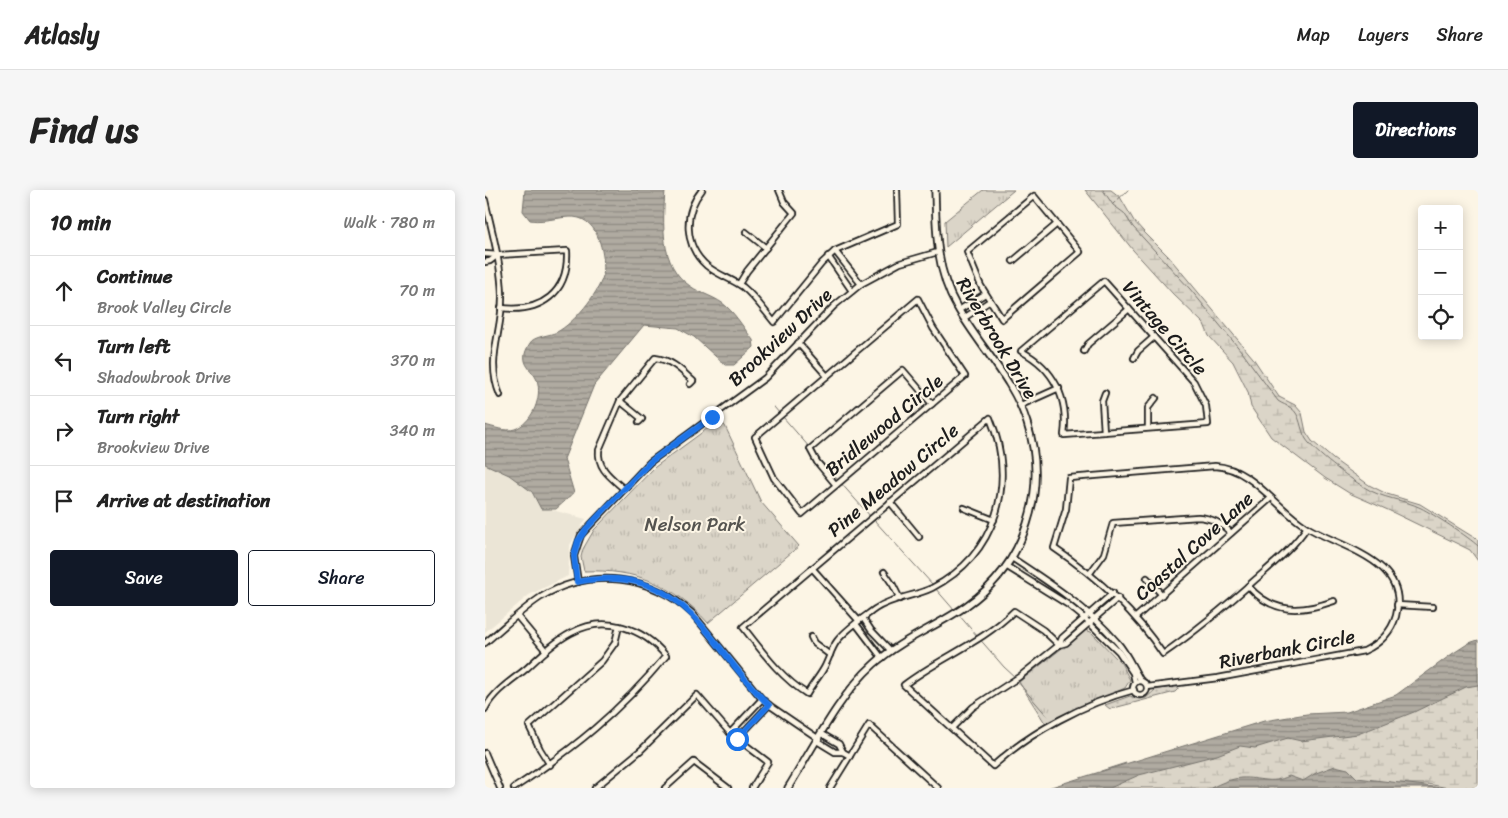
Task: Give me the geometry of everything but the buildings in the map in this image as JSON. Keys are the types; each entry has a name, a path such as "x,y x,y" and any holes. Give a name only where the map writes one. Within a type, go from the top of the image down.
{"street":[{"path":"702,190 693,204 689,219 689,233 693,248 707,266 739,284 747,291 774,322 828,256 835,251 898,224 897,190"},
{"path":"739,284 747,271 794,213 785,202 779,190"},
{"name":"Riverbrook Drive","path":"789,788 852,687 891,651 965,607 985,591 1012,558 1028,522 1035,481 1033,446 1021,405 964,318 947,287 938,252 935,190"},
{"path":"1034,196 1080,252 1002,319 985,294 967,252 1034,196"},
{"path":"485,200 498,255 501,308 489,362 493,383 500,395"},
{"path":"1013,261 1057,224"},
{"path":"746,232 766,248"},
{"path":"485,254 567,251 565,274 552,295 540,304 527,309 501,308"},
{"path":"835,251 861,284"},
{"name":"Brookview Drive","path":"577,582 574,556 579,540 586,529 623,489 661,454 765,378 834,306 852,290 900,263 938,252"},
{"path":"485,262 498,255"},
{"path":"828,256 852,290"},
{"path":"835,266 842,260"},
{"name":"Vintage Circle","path":"1104,281 1129,309 1199,389 1206,406 1208,424 1064,435 1064,407 1059,388 1043,366 1021,351 1104,281"},
{"path":"959,310 985,294"},
{"name":"Bridlewood Circle","path":"918,299 935,333 965,376 802,514 777,482 755,437 827,376 918,299"},
{"path":"977,299 981,307"},
{"path":"964,318 990,301"},
{"path":"1084,351 1088,344 1129,309"},
{"path":"1134,358 1138,351 1154,336"},
{"path":"798,343 827,376"},
{"path":"623,489 603,470 599,456 602,443 620,401 655,358 669,361 679,368 693,382 690,384"},
{"path":"836,485 812,455 810,449 817,442 903,370 931,404"},
{"path":"1021,405 1059,388"},
{"path":"1104,432 1102,401 1105,393"},
{"path":"1148,428 1148,408 1156,398"},
{"path":"620,401 642,419 639,422"},
{"name":"Pine Meadow Circle","path":"990,418 998,441 1002,465 1001,490 994,520 980,546 958,571 930,589 883,604 859,621 837,641 824,668 807,694 779,672 743,627 990,418"},
{"name":"Riverbank Circle","path":"1147,686 1218,678 1364,651 1377,644 1387,634 1394,620 1397,595 1392,580 1378,563 1307,527 1242,474 1221,467 1069,478 1064,515 1054,548 1090,573 1113,593 1136,617 1163,654 1203,625 1248,586"},
{"name":"Coastal Cove Lane","path":"1136,617 1271,498"},
{"path":"890,502 919,537"},
{"path":"964,508 994,520"},
{"path":"1090,573 1104,554 1113,523 1198,517 1219,522 1231,533"},
{"path":"1307,527 1294,546 1248,586 1262,600 1283,609 1298,609 1334,601"},
{"path":"1012,558 1062,591 1090,613 1118,643 1141,681 1147,686 1146,691 1141,694 1137,694 1133,690"},
{"path":"1007,566 1067,604 1119,652 1133,674 1135,682 1133,690"},
{"path":"813,568 859,621 871,629 891,651"},
{"path":"883,572 893,585 900,600"},
{"path":"485,643 550,592 577,582 603,578 634,582 655,588 693,614 762,699 819,738 835,752 843,752 850,756"},
{"path":"1147,578 1162,594"},
{"path":"1059,645 1062,638 1113,593"},
{"path":"952,728 973,708 1019,677 1059,645 1066,643 1118,598"},
{"path":"1397,605 1433,607"},
{"path":"1059,645 1043,630 1014,612 987,635 925,670 904,685 993,766 1023,742 1051,725 1108,698 1133,690"},
{"path":"517,616 547,651"},
{"path":"859,621 864,634 882,658"},
{"path":"485,707 496,694 565,636 581,628 596,625 619,626 643,635 658,646 666,656 614,713 587,737 550,765 514,788"},
{"path":"550,765 529,726 602,661 615,643 619,626"},
{"path":"864,634 871,629"},
{"path":"811,637 814,642 830,655"},
{"path":"1135,682 1141,681"},
{"path":"595,788 641,750 697,695 730,733 768,762 753,788"},
{"path":"730,733 762,699"},
{"path":"737,739 769,705"},
{"path":"830,788 869,725 938,788"},
{"path":"819,738 839,744 843,752"},
{"path":"485,753 500,788"},
{"path":"665,788 694,762 728,788"}],"shaded area":[{"path":"525,190 665,190 665,242 673,267 690,286 719,301 731,311 753,340 754,347 734,365 725,365 694,337 678,328 644,325 594,385 564,459 574,493 556,509 541,509 532,492 509,475 485,464 485,425 511,430 521,426 530,417 534,411 539,391 536,379 525,362 526,351 532,341 564,328 585,307 603,276 603,259 597,235 590,224 583,219 568,217 530,220 523,211"},
{"path":"485,461 518,474 541,507 586,519 570,545 568,576 529,595 485,632"},
{"path":"1478,640 1478,685 1466,687 1414,712 1358,734 1301,741 1288,738 1255,748 1240,746 1217,755 1139,775 1110,788 1048,788 1264,721 1307,714 1347,712 1396,695 1452,654 1469,643"},
{"path":"1335,766 1348,769 1357,778 1443,788 1211,788 1233,779 1241,778 1276,780 1289,776 1303,781 1316,773"}],"green space":[{"path":"983,190 1014,190 946,247 945,221"},
{"path":"1085,190 1111,190 1120,197 1134,221 1168,256 1253,358 1279,397 1295,405 1302,413 1306,432 1312,441 1369,485 1387,494 1420,504 1478,540 1478,561 1470,550 1349,493 1325,478 1271,437 1251,407 1248,392 1233,362 1209,336 1204,324 1173,294 1133,250"},
{"name":"Nelson Park","path":"719,420 725,426 761,502 799,546 708,623 695,609 667,589 637,576 603,571 584,571 581,557 583,549 594,530 655,467"},
{"path":"1085,630 1091,632 1121,663 1130,680 1125,688 1045,723 1019,682"},
{"path":"1478,673 1478,788 1449,788 1427,784 1255,784 1236,788 1095,788 1217,749 1369,725"},
{"path":"1178,686 1175,692 1110,709 1105,705 1130,696 1139,699 1146,698 1155,690"}],"waterway":[{"path":"1103,190 1113,205 1124,213 1133,227 1190,289 1242,352 1278,401 1297,414 1306,439 1317,451 1364,487 1378,494 1421,508 1451,526 1478,546"},
{"path":"1113,204 1128,190"},
{"path":"774,407 780,414"},
{"path":"783,417 810,448"},
{"path":"814,453 871,517"},
{"path":"874,520 933,585"},
{"path":"935,588 955,611"},
{"path":"958,614 1004,667 1016,678"},
{"path":"1017,681 1048,717"},
{"path":"1101,771 1126,763"}],"route":[{"path":"712,417 650,462 586,529 579,540 574,556 574,564 577,582 591,579 615,578 645,584 675,600 693,614 762,699 769,705 737,739"}]}
